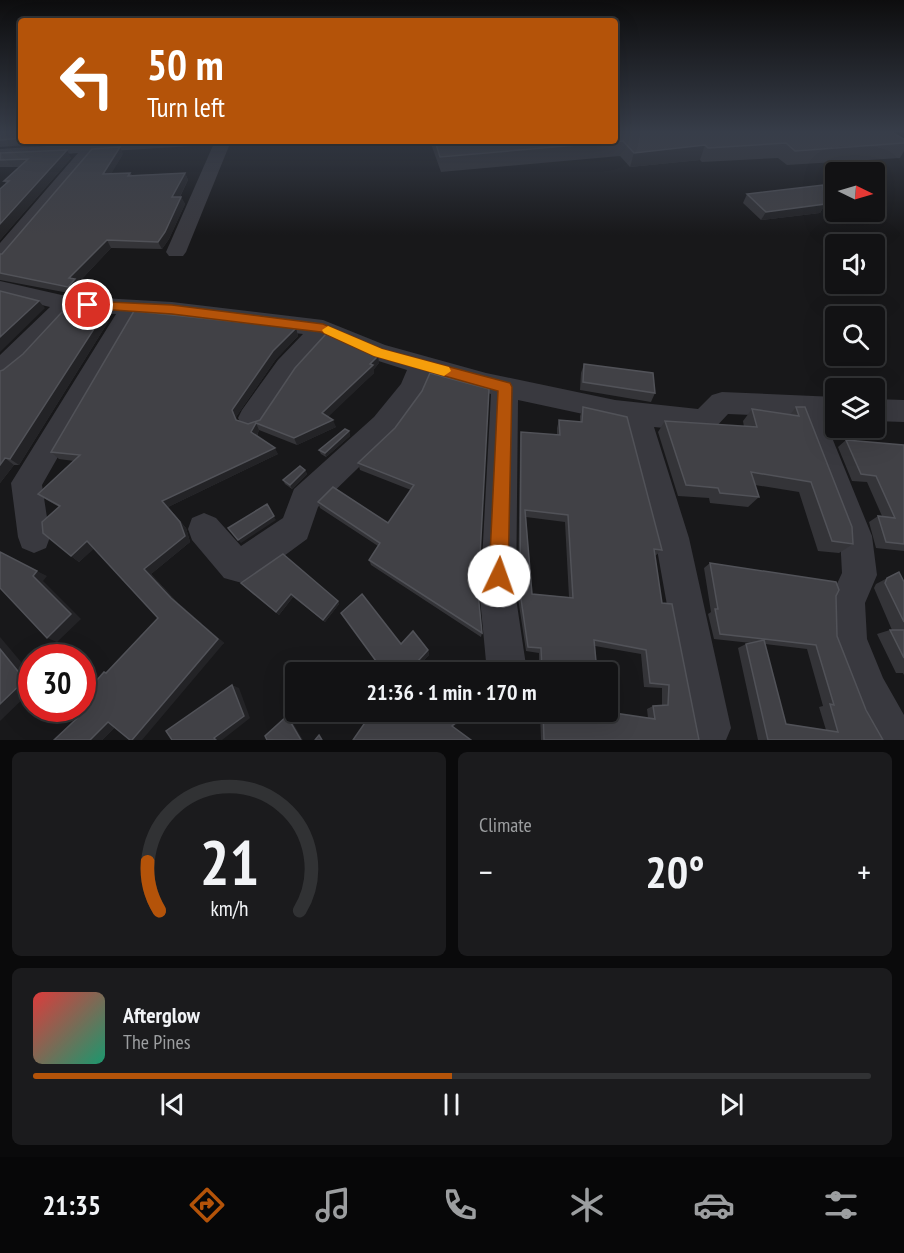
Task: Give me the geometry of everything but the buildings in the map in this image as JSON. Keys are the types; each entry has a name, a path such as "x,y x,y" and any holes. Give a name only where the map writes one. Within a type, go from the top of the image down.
{"street":[{"path":"0,256 76,166"},
{"path":"176,252 213,166"},
{"path":"0,288 66,304 172,310 323,328 378,352 422,365 505,387 636,414 705,422 722,403 821,408 856,536 860,575 846,601 848,639 869,692 895,740"},
{"path":"0,370 28,345 66,304"},
{"path":"34,537 26,483 132,307"},
{"path":"252,418 287,367 323,328"},
{"path":"204,529 236,566 242,566 295,528 305,499 384,425 412,389 422,365"},
{"path":"505,387 498,598 506,662"},
{"path":"885,410 904,411"},
{"path":"636,414 672,538 710,728"}],"slow traffic":[{"path":"328,330 378,352 444,371"}],"route":[{"path":"88,305 172,310 323,328 378,352 505,387 499,576"}]}
